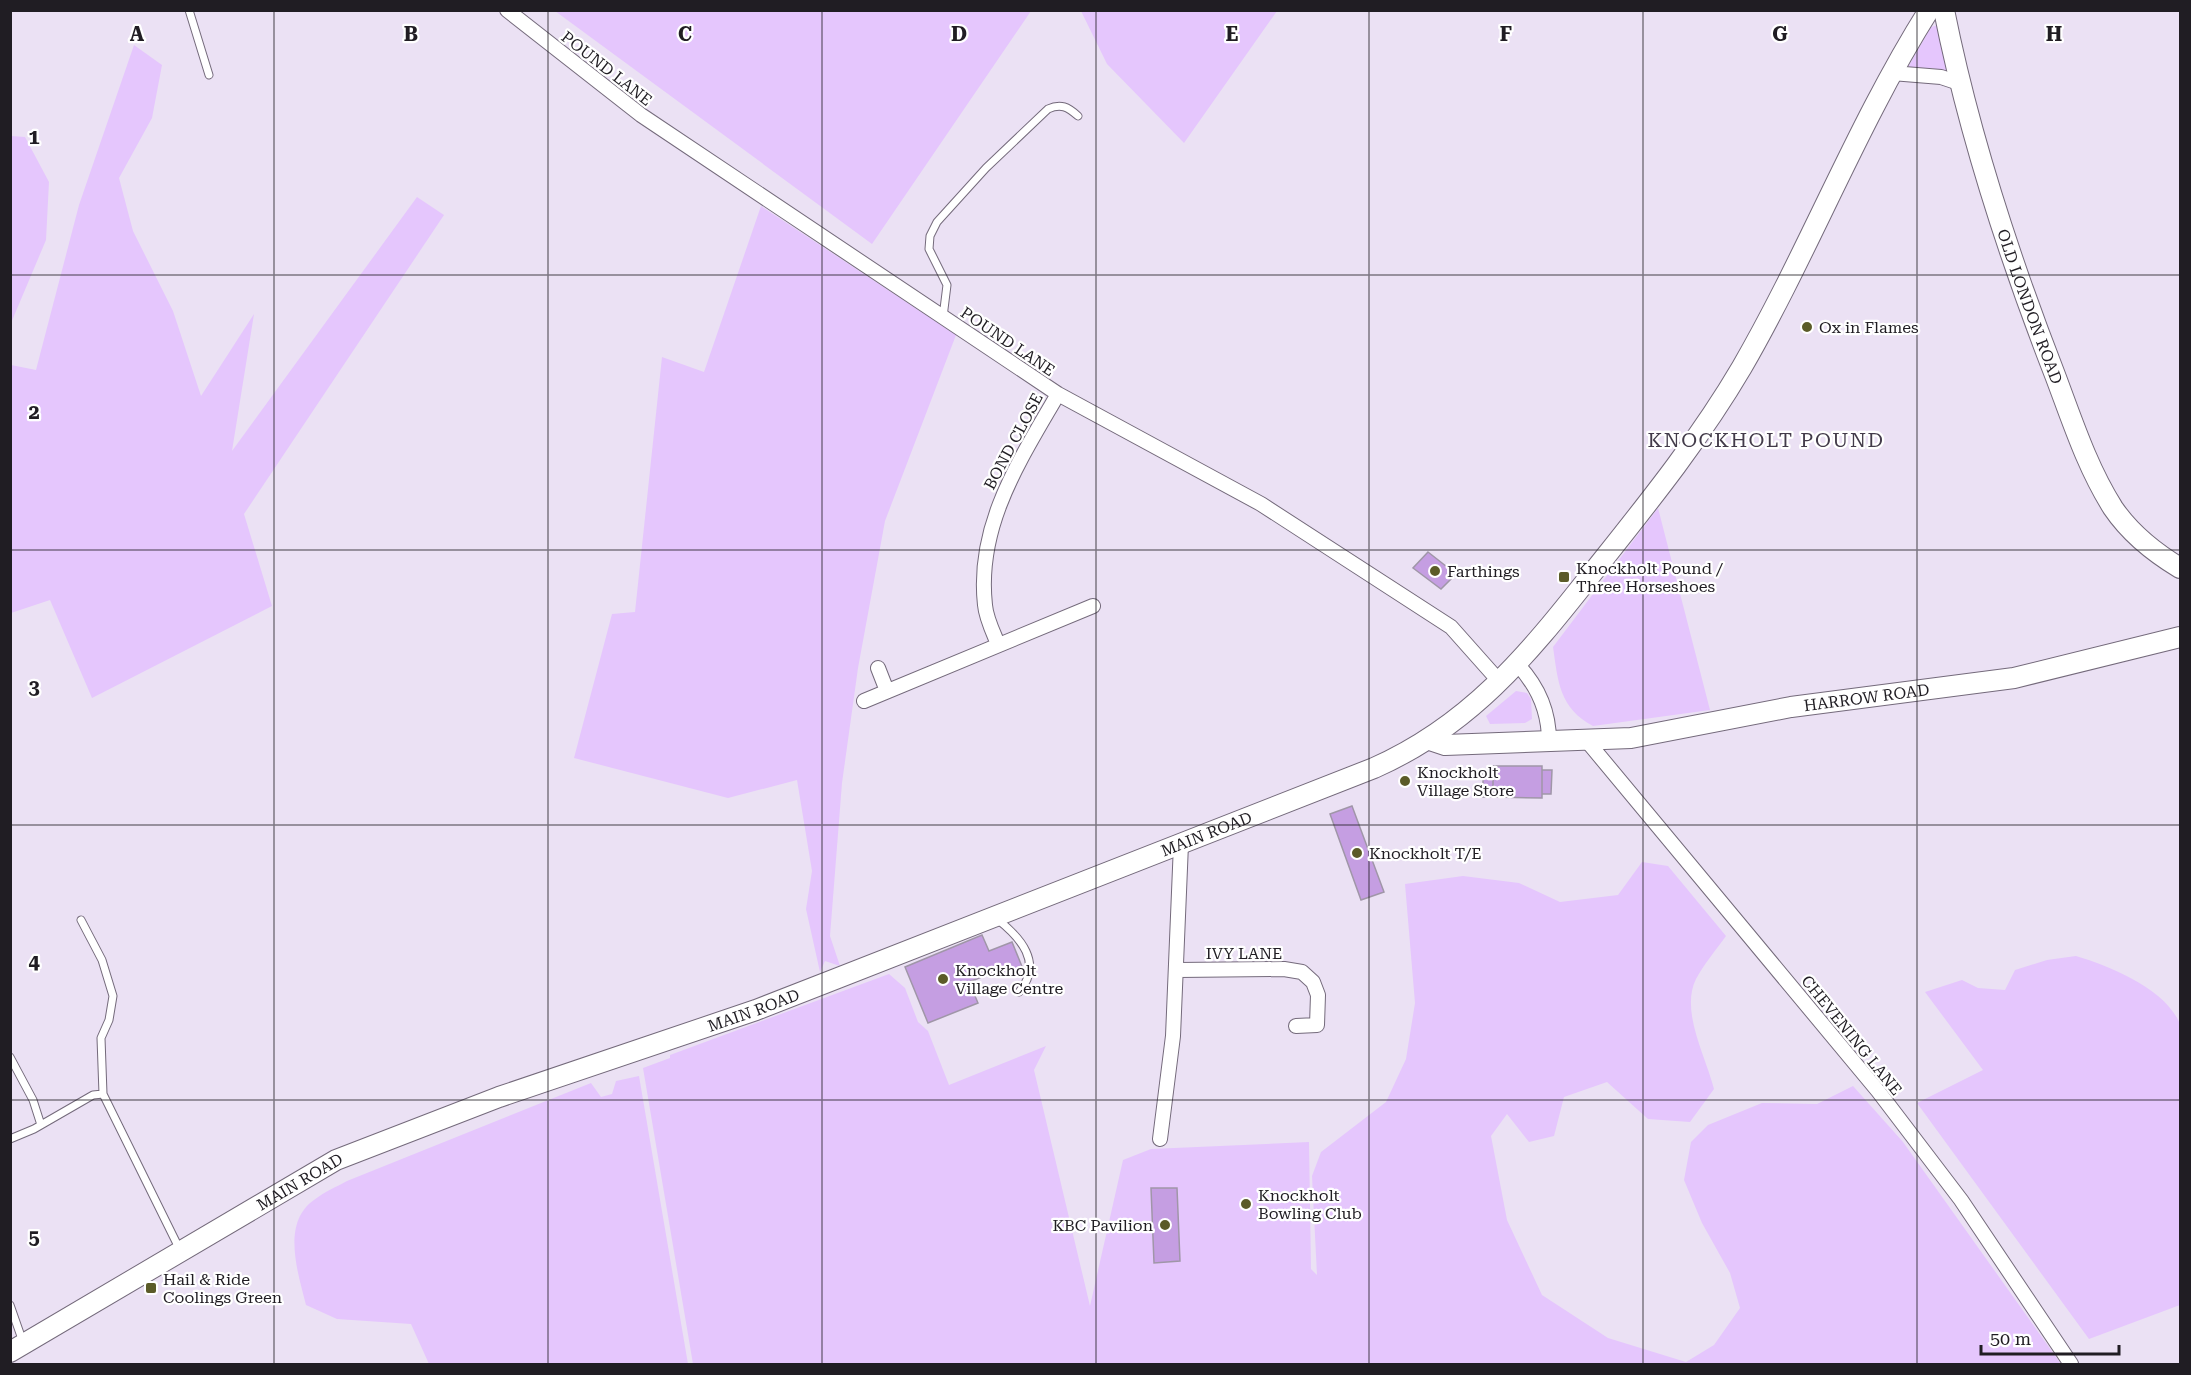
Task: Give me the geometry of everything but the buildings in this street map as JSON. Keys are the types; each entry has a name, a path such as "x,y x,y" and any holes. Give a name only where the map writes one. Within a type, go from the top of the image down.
{"street":[{"name":"POUND LANE","path":"507,10 641,115 1058,394 1261,504 1452,627 1499,681"},
{"name":"MAIN ROAD","path":"17,1348 336,1160 499,1097 756,1010 1374,768 1430,740 1517,664 1641,514 1709,420 1773,310 1892,73 1929,10"},
{"name":"OLD LONDON ROAD","path":"1944,10 1959,83 2023,291 2093,473 2123,521 2153,550 2181,568"},
{"path":"1892,73 1941,77 1959,83"},
{"name":"BOND CLOSE","path":"998,644 985,606 985,563 991,525 1004,489 1058,394"},
{"path":"864,700 998,644 1081,618 1093,606"},
{"name":"HARROW ROAD","path":"1430,740 1445,745 1587,741 1666,732 1791,707 2014,678 2181,637"},
{"path":"1517,664 1540,696 1548,720 1549,741"},
{"path":"878,668 887,691"},
{"name":"CHEVENING LANE","path":"1587,741 1878,1091 1961,1200 2071,1365"},
{"path":"1160,1139 1173,1036 1178,970 1181,844"},
{"name":"IVY LANE","path":"1178,970 1284,969 1302,972 1313,982 1318,995 1317,1025 1296,1026"}],"lane":[{"path":"189,10 208,75"},
{"path":"943,317 947,285 929,249 930,236 937,222 986,168 1048,109 1057,105 1068,107 1078,116"},
{"path":"995,918 1024,942 1028,967 1024,986 1019,992"},
{"path":"81,920 102,960 113,996 109,1020 101,1038 103,1094 181,1252"},
{"path":"10,1057 33,1100 41,1125"},
{"path":"10,1139 41,1125 93,1095 103,1094"},
{"path":"10,1305 17,1348"}],"shaded area":[{"path":"1031,10 872,244 555,11"},
{"path":"1081,11 1277,11 1184,143 1107,64"},
{"path":"1938,25 1944,39 1947,73 1932,68 1907,69 1931,27"},
{"path":"134,45 162,65 152,118 119,178 133,231 173,311 201,396 254,314 232,451 417,197 444,215 244,514 272,606 92,698 50,600 11,613 11,365 36,370 79,205"},
{"path":"11,136 25,137 49,182 46,240 11,323"},
{"path":"761,206 956,335 885,521 858,668 842,783 830,936 840,966 825,961 820,972 806,909 812,871 797,780 728,798 574,758 612,614 635,612 662,357 704,372"},
{"path":"1658,508 1710,710 1593,726 1573,711 1567,702 1559,682 1553,647"},
{"path":"1516,691 1527,693 1531,699 1532,719 1525,723 1490,724 1486,716"},
{"path":"1642,862 1668,866 1726,936 1699,973 1692,992 1691,1005 1696,1034 1714,1089 1690,1122 1648,1119 1607,1082 1564,1097 1554,1136 1529,1142 1507,1114 1491,1136 1507,1220 1542,1295 1608,1338 1686,1362 1714,1345 1740,1308 1730,1273 1702,1223 1684,1180 1691,1142 1708,1125 1762,1103 1817,1104 1853,1086 1903,1142 2061,1364 693,1364 643,1068 670,1058 670,1055 889,974 905,988 918,1022 928,1031 949,1085 1046,1046 1034,1070 1090,1306 1123,1160 1151,1149 1309,1142 1311,1269 1317,1275 1312,1176 1321,1152 1386,1102 1406,1059 1415,1003 1405,884 1463,876 1519,883 1560,902 1618,895"},
{"path":"2076,956 2105,966 2150,990 2173,1011 2180,1024 2180,1305 2089,1339 1917,1103 1983,1070 1925,992 1962,980 1978,988 2005,990 2015,970 2047,960"},
{"path":"639,1076 688,1364 429,1364 411,1324 337,1319 306,1305 296,1264 295,1235 304,1210 318,1197 347,1181 591,1083 601,1097 612,1094 616,1081"}],"place":[{"name":"Ox in Flames","path":"1807,327"},
{"name":"Farthings","path":"1435,571"},
{"name":"Knockholt Pound / Three Horseshoes","path":"1564,577"},
{"name":"Knockholt Village Store","path":"1405,781"},
{"name":"Knockholt T/E","path":"1357,853"},
{"name":"Knockholt Village Centre","path":"943,979"},
{"name":"Knockholt Bowling Club","path":"1246,1204"},
{"name":"KBC Pavilion","path":"1165,1225"},
{"name":"Hail & Ride Coolings Green","path":"151,1288"}],"district":[{"name":"KNOCKHOLT POUND","path":"1766,440"}]}
